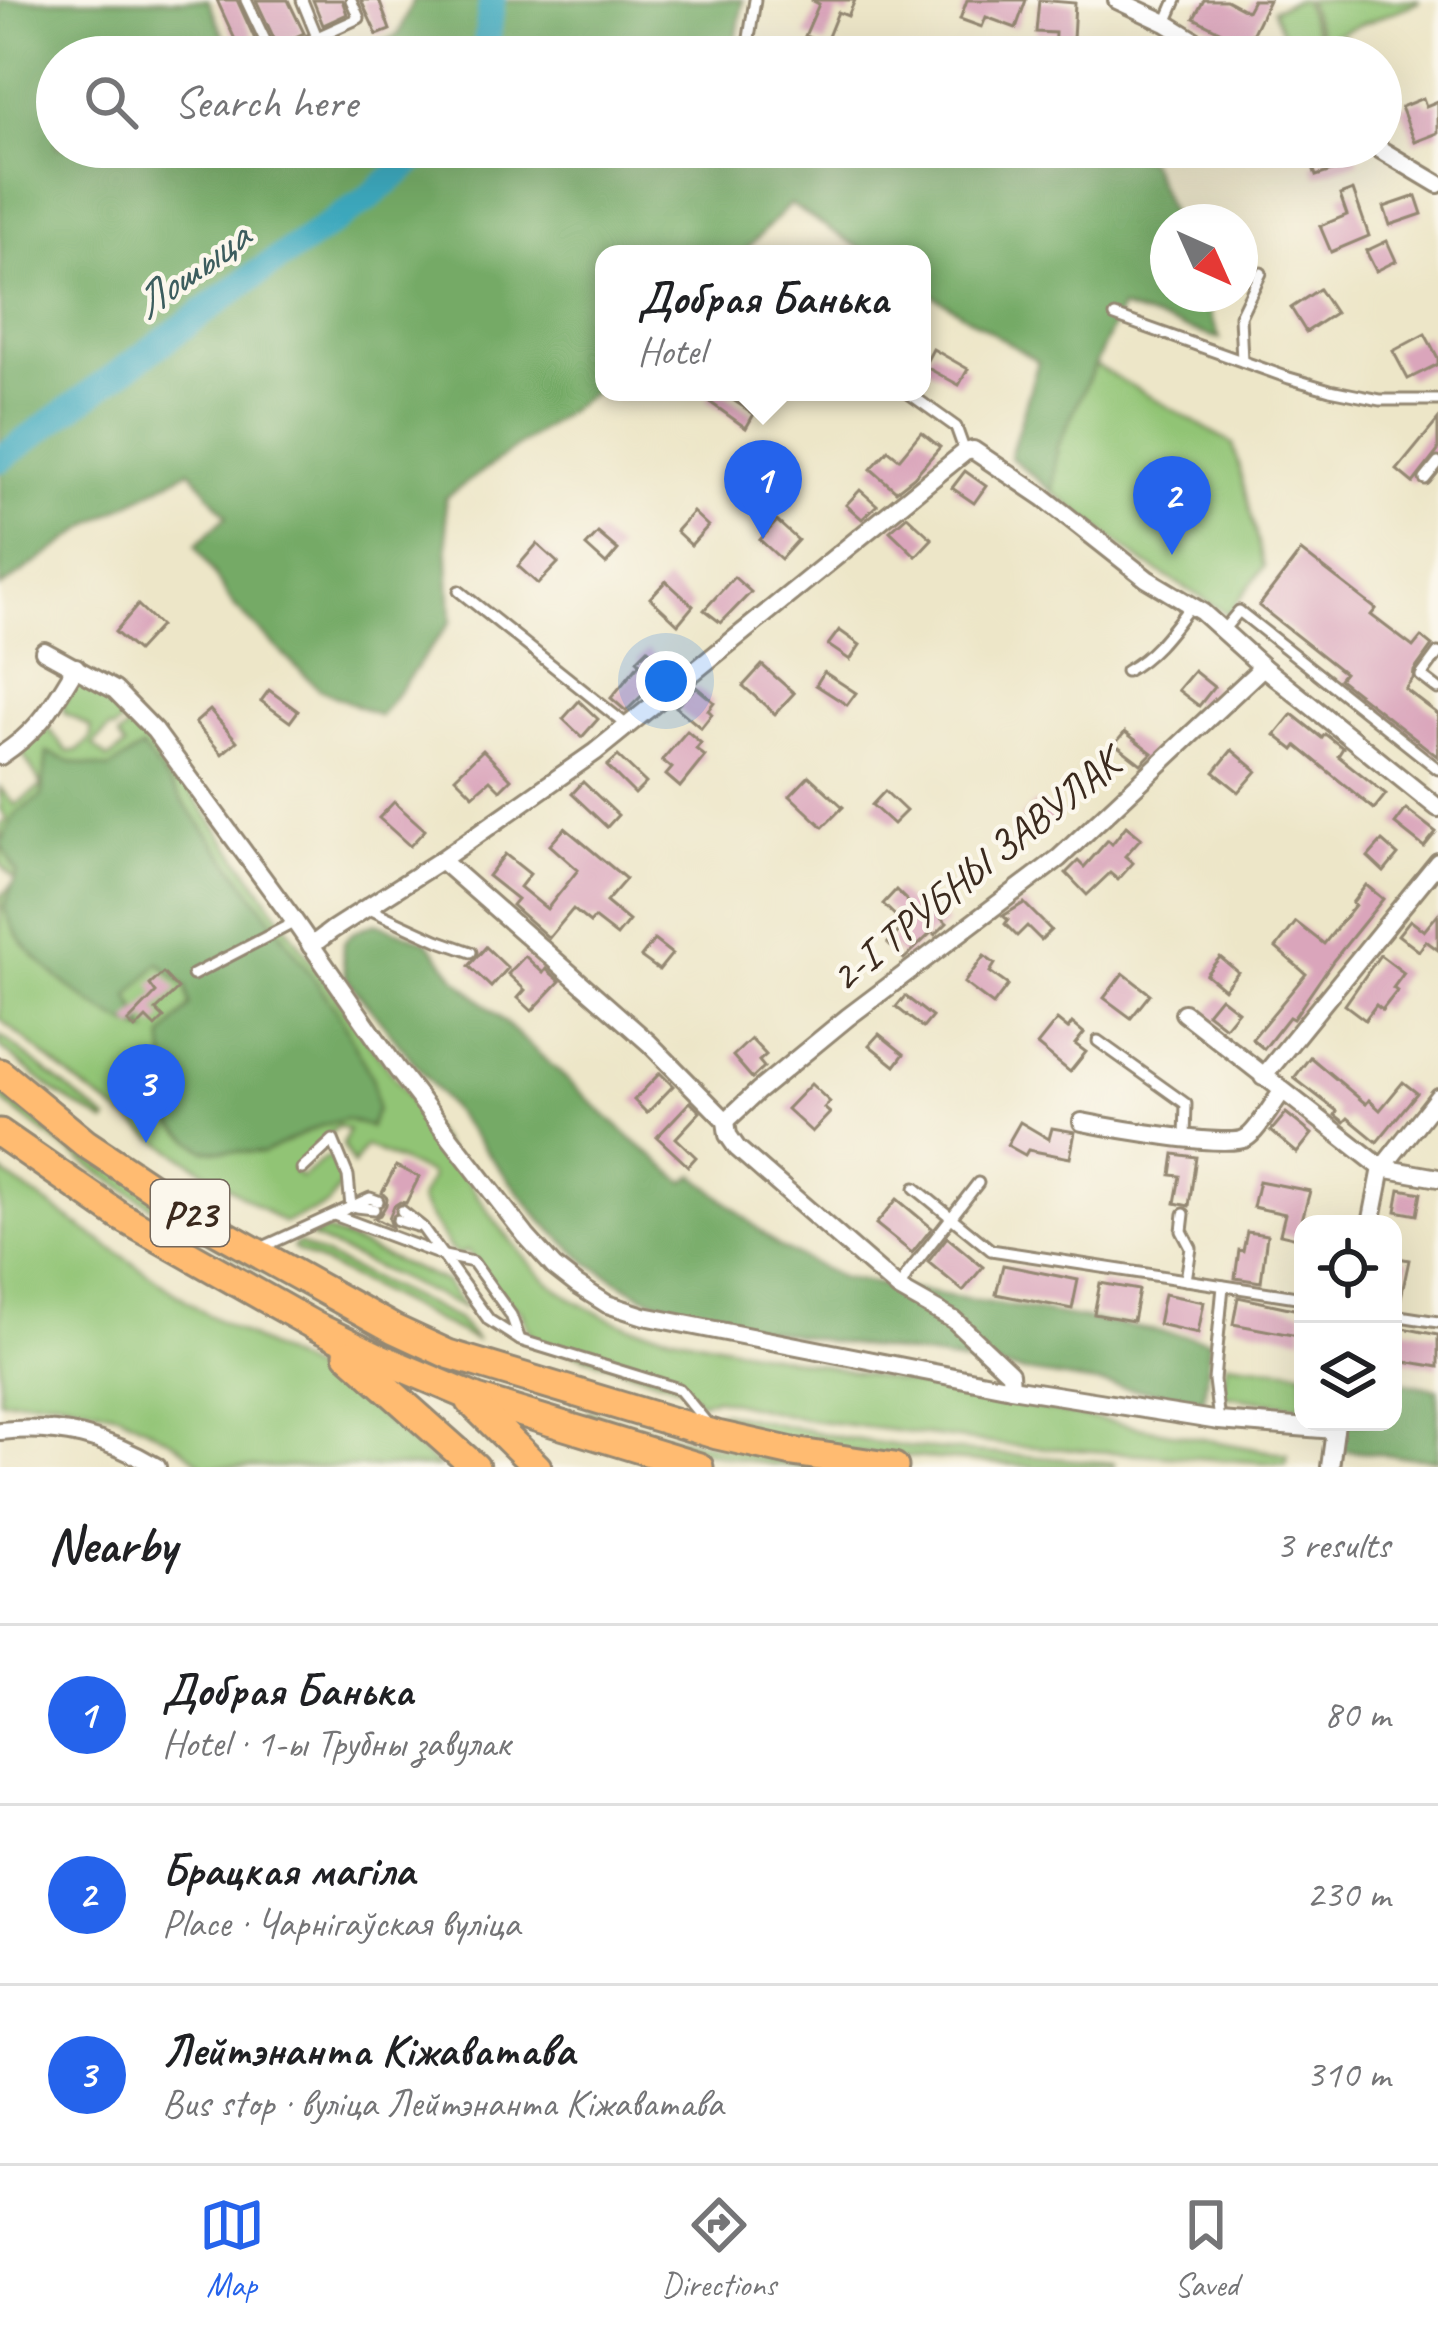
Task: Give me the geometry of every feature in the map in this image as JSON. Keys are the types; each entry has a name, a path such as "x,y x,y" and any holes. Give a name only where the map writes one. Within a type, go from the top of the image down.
{"main road":[{"name":"Р23","path":"0,1073 85,1143 211,1227 448,1354 716,1435 894,1467"},
{"name":"Р23","path":"0,1133 120,1216 315,1326 462,1393 699,1467"},
{"path":"315,1326 475,1467"},
{"path":"394,1329 538,1467"}],"street":[{"path":"1117,0 1188,36"},
{"path":"1402,163 1438,184"},
{"path":"311,946 595,752 973,450 1223,629 1263,667 1438,808"},
{"path":"44,651 115,690 155,731 397,1069 526,1236 577,1286 607,1304 644,1316 1011,1388 1220,1421 1294,1424"},
{"path":"0,756 44,720 76,667"},
{"name":"2-І ТРУБНЫ ЗАВУЛАК","path":"726,1121 848,1017 1059,858 1263,667"},
{"path":"441,860 649,1042 726,1121 728,1136 737,1148 898,1289 954,1320 1010,1373 1011,1388"},
{"path":"1263,1077 1438,862"},
{"path":"1184,1013 1382,1168 1438,1178"},
{"path":"1082,1122 1149,1136 1233,1141 1246,1138 1282,1092"},
{"path":"1373,1215 1382,1168 1438,1097"},
{"path":"0,1431 25,1428 80,1434 157,1467"},
{"path":"1330,1467 1335,1431"}],"lane":[{"path":"246,0 263,36"},
{"path":"302,0 317,36"},
{"path":"319,36 358,18 351,0"},
{"path":"749,36 755,0"},
{"path":"1166,22 1176,0"},
{"path":"1242,361 1240,316 1261,273"},
{"path":"1114,316 1310,384 1380,400 1438,400"},
{"path":"920,401 956,427 965,452"},
{"path":"1425,479 1438,463"},
{"path":"459,591 628,725"},
{"path":"1126,671 1158,647 1191,605"},
{"path":"1223,629 1239,611 1438,769"},
{"path":"1438,653 1421,676 1438,689"},
{"path":"367,908 472,952"},
{"path":"193,975 295,922"},
{"path":"1098,1041 1186,1104 1185,1137"},
{"path":"302,1169 333,1140 348,1176 351,1207"},
{"path":"898,1289 978,1183"},
{"path":"915,1187 991,1250 1294,1297"},
{"path":"254,1251 373,1193 378,1200 351,1207"},
{"path":"402,1211 422,1227 488,1320 520,1340 679,1389 716,1435"},
{"path":"1184,1214 1182,1232 1191,1248 1186,1280"},
{"path":"334,1215 472,1262 511,1315 520,1340"},
{"path":"1220,1421 1214,1380 1223,1286"},
{"path":"1402,1316 1438,1322"}],"green space":[{"path":"0,0 208,0 224,36 36,36 36,168 1152,168 1167,204 1150,204 1150,312 1209,312 1220,339 1121,308 1057,448 1053,492 1010,457 1038,362 931,294 931,245 855,245 790,204 751,245 595,245 595,391 445,498 451,621 380,716 319,689 233,605 196,545 227,516 190,470 93,523 0,588"},
{"path":"413,0 743,0 737,36 395,36"},
{"path":"1303,0 1317,36 1284,36 1273,9"},
{"path":"1307,0 1419,2 1332,36 1320,36"},
{"path":"1095,365 1233,444 1264,567 1228,614 1141,561 1053,492 1057,448"},
{"path":"77,684 90,685 129,716 93,745 108,759 125,747 118,737 135,722 148,734 496,1222 542,1276 572,1299 629,1326 1288,1455 1286,1464 1005,1445 804,1419 716,1398 700,1402 685,1388 540,1343 531,1336 521,1311 503,1299 468,1251 458,1255 451,1250 419,1200 429,1174 365,1146 353,1165 343,1145 348,1130 338,1126 294,1170 301,1178 326,1157 333,1158 344,1180 328,1205 284,1223 151,1136 0,1019 0,897 16,881 0,863 0,825 7,820 0,809 0,788 15,805 42,786 21,751 48,728 68,752 79,750 91,738 91,728 64,712 63,703"},
{"path":"142,748 337,1011 373,1080 377,1109 370,1127 345,1119 263,1153 204,1150 157,1105 137,1068 166,1061 163,1037 190,1006 186,987 159,963 129,996 147,1032 80,995 17,934 4,908 17,873 0,843 15,814 42,796 47,752 109,769"},
{"path":"376,923 428,942 456,978 633,1140 684,1182 695,1175 778,1246 842,1278 1210,1340 1204,1400 810,1338 718,1320 643,1296 588,1263 542,1221 347,979 345,942"},
{"path":"0,1035 106,1123 58,1094 0,1047"},
{"path":"0,1089 387,1343 139,1198 45,1134 0,1098"},
{"path":"0,1171 203,1312 355,1394 439,1467 205,1467 174,1442 118,1413 55,1399 0,1400"},
{"path":"326,1231 445,1282 465,1309 309,1236"},
{"path":"298,1243 457,1319 477,1341 296,1250 293,1247"},
{"path":"1227,1362 1294,1370 1294,1406 1221,1395"},
{"path":"1402,1383 1438,1389 1438,1460 1340,1450 1343,1431 1402,1431"},
{"path":"588,1411 675,1437 814,1467 699,1450 587,1416"},
{"path":"721,1412 906,1447 1114,1463 1114,1467 1044,1467 824,1450 717,1426 708,1415"}],"building":[{"path":"217,0 237,0 253,36 233,36"},
{"path":"256,0 288,0 304,33 273,36"},
{"path":"313,0 342,0 347,14 323,25"},
{"path":"361,0 379,0 390,30 377,35"},
{"path":"811,0 855,0 848,16 838,12 828,36 805,36 819,4"},
{"path":"967,0 1026,0 1016,28 986,17 982,27 960,19"},
{"path":"1039,0 1075,3 1073,36 1036,32"},
{"path":"1204,0 1226,0 1247,11 1253,0 1269,0 1251,36 1229,36 1194,18"},
{"path":"1423,98 1426,106 1438,101 1438,133 1415,142 1402,107"},
{"path":"1313,168 1341,168 1316,176"},
{"path":"1353,190 1369,236 1331,252 1320,226 1347,215 1340,195"},
{"path":"1416,196 1422,214 1390,225 1384,207"},
{"path":"1387,241 1396,261 1376,271 1366,251"},
{"path":"1319,289 1335,313 1306,332 1291,308"},
{"path":"1425,334 1438,364 1408,379 1393,351"},
{"path":"933,349 968,369 959,385 931,370"},
{"path":"708,401 734,401 754,414 746,428"},
{"path":"1438,420 1438,451 1413,483 1397,470"},
{"path":"921,432 940,447 896,491 871,469 888,450 899,459"},
{"path":"965,471 986,486 974,503 952,488"},
{"path":"860,490 877,505 862,519 846,505"},
{"path":"693,512 708,526 691,545 676,531"},
{"path":"907,516 932,539 916,556 890,531"},
{"path":"777,521 798,540 781,559 760,540"},
{"path":"598,533 618,550 606,564 586,546"},
{"path":"537,544 558,563 538,584 518,566"},
{"path":"1301,551 1376,609 1371,615 1413,647 1421,637 1432,646 1405,689 1438,714 1438,757 1339,679 1344,673 1259,606"},
{"path":"734,577 751,592 721,623 704,610"},
{"path":"666,581 693,606 678,624 650,598"},
{"path":"138,605 160,626 137,651 115,632"},
{"path":"839,630 860,645 850,660 828,645"},
{"path":"648,649 674,672 658,680 626,711 611,698"},
{"path":"762,665 794,693 775,714 743,686"},
{"path":"1194,671 1214,687 1199,706 1178,690"},
{"path":"824,672 856,693 847,705 816,685"},
{"path":"696,687 714,702 701,728 676,707"},
{"path":"269,690 298,711 290,722 261,701"},
{"path":"579,701 598,719 582,737 563,719"},
{"path":"210,710 237,741 222,754 195,723"},
{"path":"1292,714 1343,748 1338,756 1386,794 1374,809 1297,746 1294,750 1275,735"},
{"path":"687,731 701,743 696,749 705,756 680,787 666,775 672,768 662,760"},
{"path":"1125,732 1152,753 1141,764 1115,744"},
{"path":"483,750 511,779 500,790 490,780 473,795 455,777"},
{"path":"1232,750 1257,771 1239,792 1214,772"},
{"path":"618,756 646,783 635,794 607,766"},
{"path":"809,776 843,807 823,827 790,796"},
{"path":"583,782 618,815 607,827 572,794"},
{"path":"885,791 906,811 893,824 872,805"},
{"path":"394,802 425,830 410,846 379,818"},
{"path":"1035,803 1053,820 1038,836 1020,819"},
{"path":"1406,809 1436,832 1424,847 1395,824"},
{"path":"1126,826 1141,838 1125,856 1133,863 1118,880 1110,873 1087,895 1066,873 1078,861 1084,867"},
{"path":"565,828 626,879 606,902 629,921 617,936 573,909 549,938 512,905 517,899 488,876 505,854 530,874 520,887 547,909 578,870 550,845"},
{"path":"1382,841 1398,855 1384,872 1368,857"},
{"path":"1366,885 1383,899 1293,1019 1289,1017 1264,1049 1252,1039 1306,974 1276,948 1296,922 1324,944"},
{"path":"896,890 926,919 934,911 947,923 904,959 888,943 905,925 883,904"},
{"path":"1024,903 1051,930 1041,940 1027,926 1017,936 1005,924 1008,920 1003,916"},
{"path":"1438,914 1438,950 1426,941 1419,951 1398,935 1410,920 1424,931"},
{"path":"654,940 672,954 659,970 641,957"},
{"path":"486,947 508,968 491,987 469,966"},
{"path":"1380,955 1404,973 1382,1010 1376,1005 1365,1020 1345,1005"},
{"path":"525,956 560,981 532,1011 518,998 525,990 508,974"},
{"path":"984,956 995,964 990,972 1008,985 993,1005 964,983"},
{"path":"1220,957 1238,972 1224,989 1206,974"},
{"path":"163,973 178,989 156,1010 164,1018 155,1027 146,1018 135,1029 128,1022 156,993 150,985"},
{"path":"1123,973 1150,994 1131,1018 1104,998"},
{"path":"905,996 932,1017 923,1028 896,1007"},
{"path":"1220,997 1238,1011 1225,1027 1207,1013"},
{"path":"1057,1020 1068,1029 1072,1023 1084,1033 1075,1044 1086,1052 1070,1072 1037,1045"},
{"path":"879,1034 904,1054 895,1066 869,1045"},
{"path":"751,1039 766,1055 759,1061 764,1067 752,1078 733,1056"},
{"path":"1310,1057 1366,1104 1369,1100 1380,1110 1403,1082 1417,1093 1377,1142 1348,1118 1344,1122 1335,1115 1337,1111 1294,1078"},
{"path":"660,1073 673,1086 647,1113 634,1100"},
{"path":"811,1084 830,1102 824,1108 830,1113 812,1132 787,1109"},
{"path":"690,1102 700,1112 676,1138 696,1157 688,1166 657,1137"},
{"path":"1286,1113 1312,1134 1297,1153 1271,1131"},
{"path":"1020,1122 1049,1139 1052,1128 1075,1132 1070,1158 1028,1150 1025,1155 1007,1145"},
{"path":"1174,1154 1196,1157 1189,1206 1175,1203 1180,1176 1171,1175"},
{"path":"396,1166 419,1177 406,1203 394,1206 389,1218 392,1227 374,1218 386,1205 382,1193"},
{"path":"1259,1181 1310,1191 1303,1215 1294,1215 1294,1237 1280,1234 1285,1214 1253,1207"},
{"path":"1400,1189 1421,1193 1417,1215 1396,1211"},
{"path":"897,1199 932,1228 912,1253 876,1224"},
{"path":"1247,1232 1267,1235 1261,1282 1235,1278"},
{"path":"947,1237 983,1267 963,1291 928,1262"},
{"path":"1402,1259 1409,1260 1402,1293"},
{"path":"1003,1265 1078,1280 1072,1309 996,1294"},
{"path":"1100,1283 1139,1290 1133,1321 1094,1314"},
{"path":"1164,1294 1204,1302 1198,1333 1158,1324"},
{"path":"1238,1297 1294,1309 1294,1335 1233,1324"},
{"path":"1402,1328 1438,1335 1438,1367 1402,1361"}],"waterway":[{"name":"Лошыца","path":"488,36 492,0"},
{"name":"Лошыца","path":"0,459 405,168"}],"place":[{"name":"Добрая Банька","path":"763,539"},
{"name":"Брацкая магіла","path":"1172,555"},
{"name":"Лейтэнанта Кіжаватава","path":"146,1143"}]}
